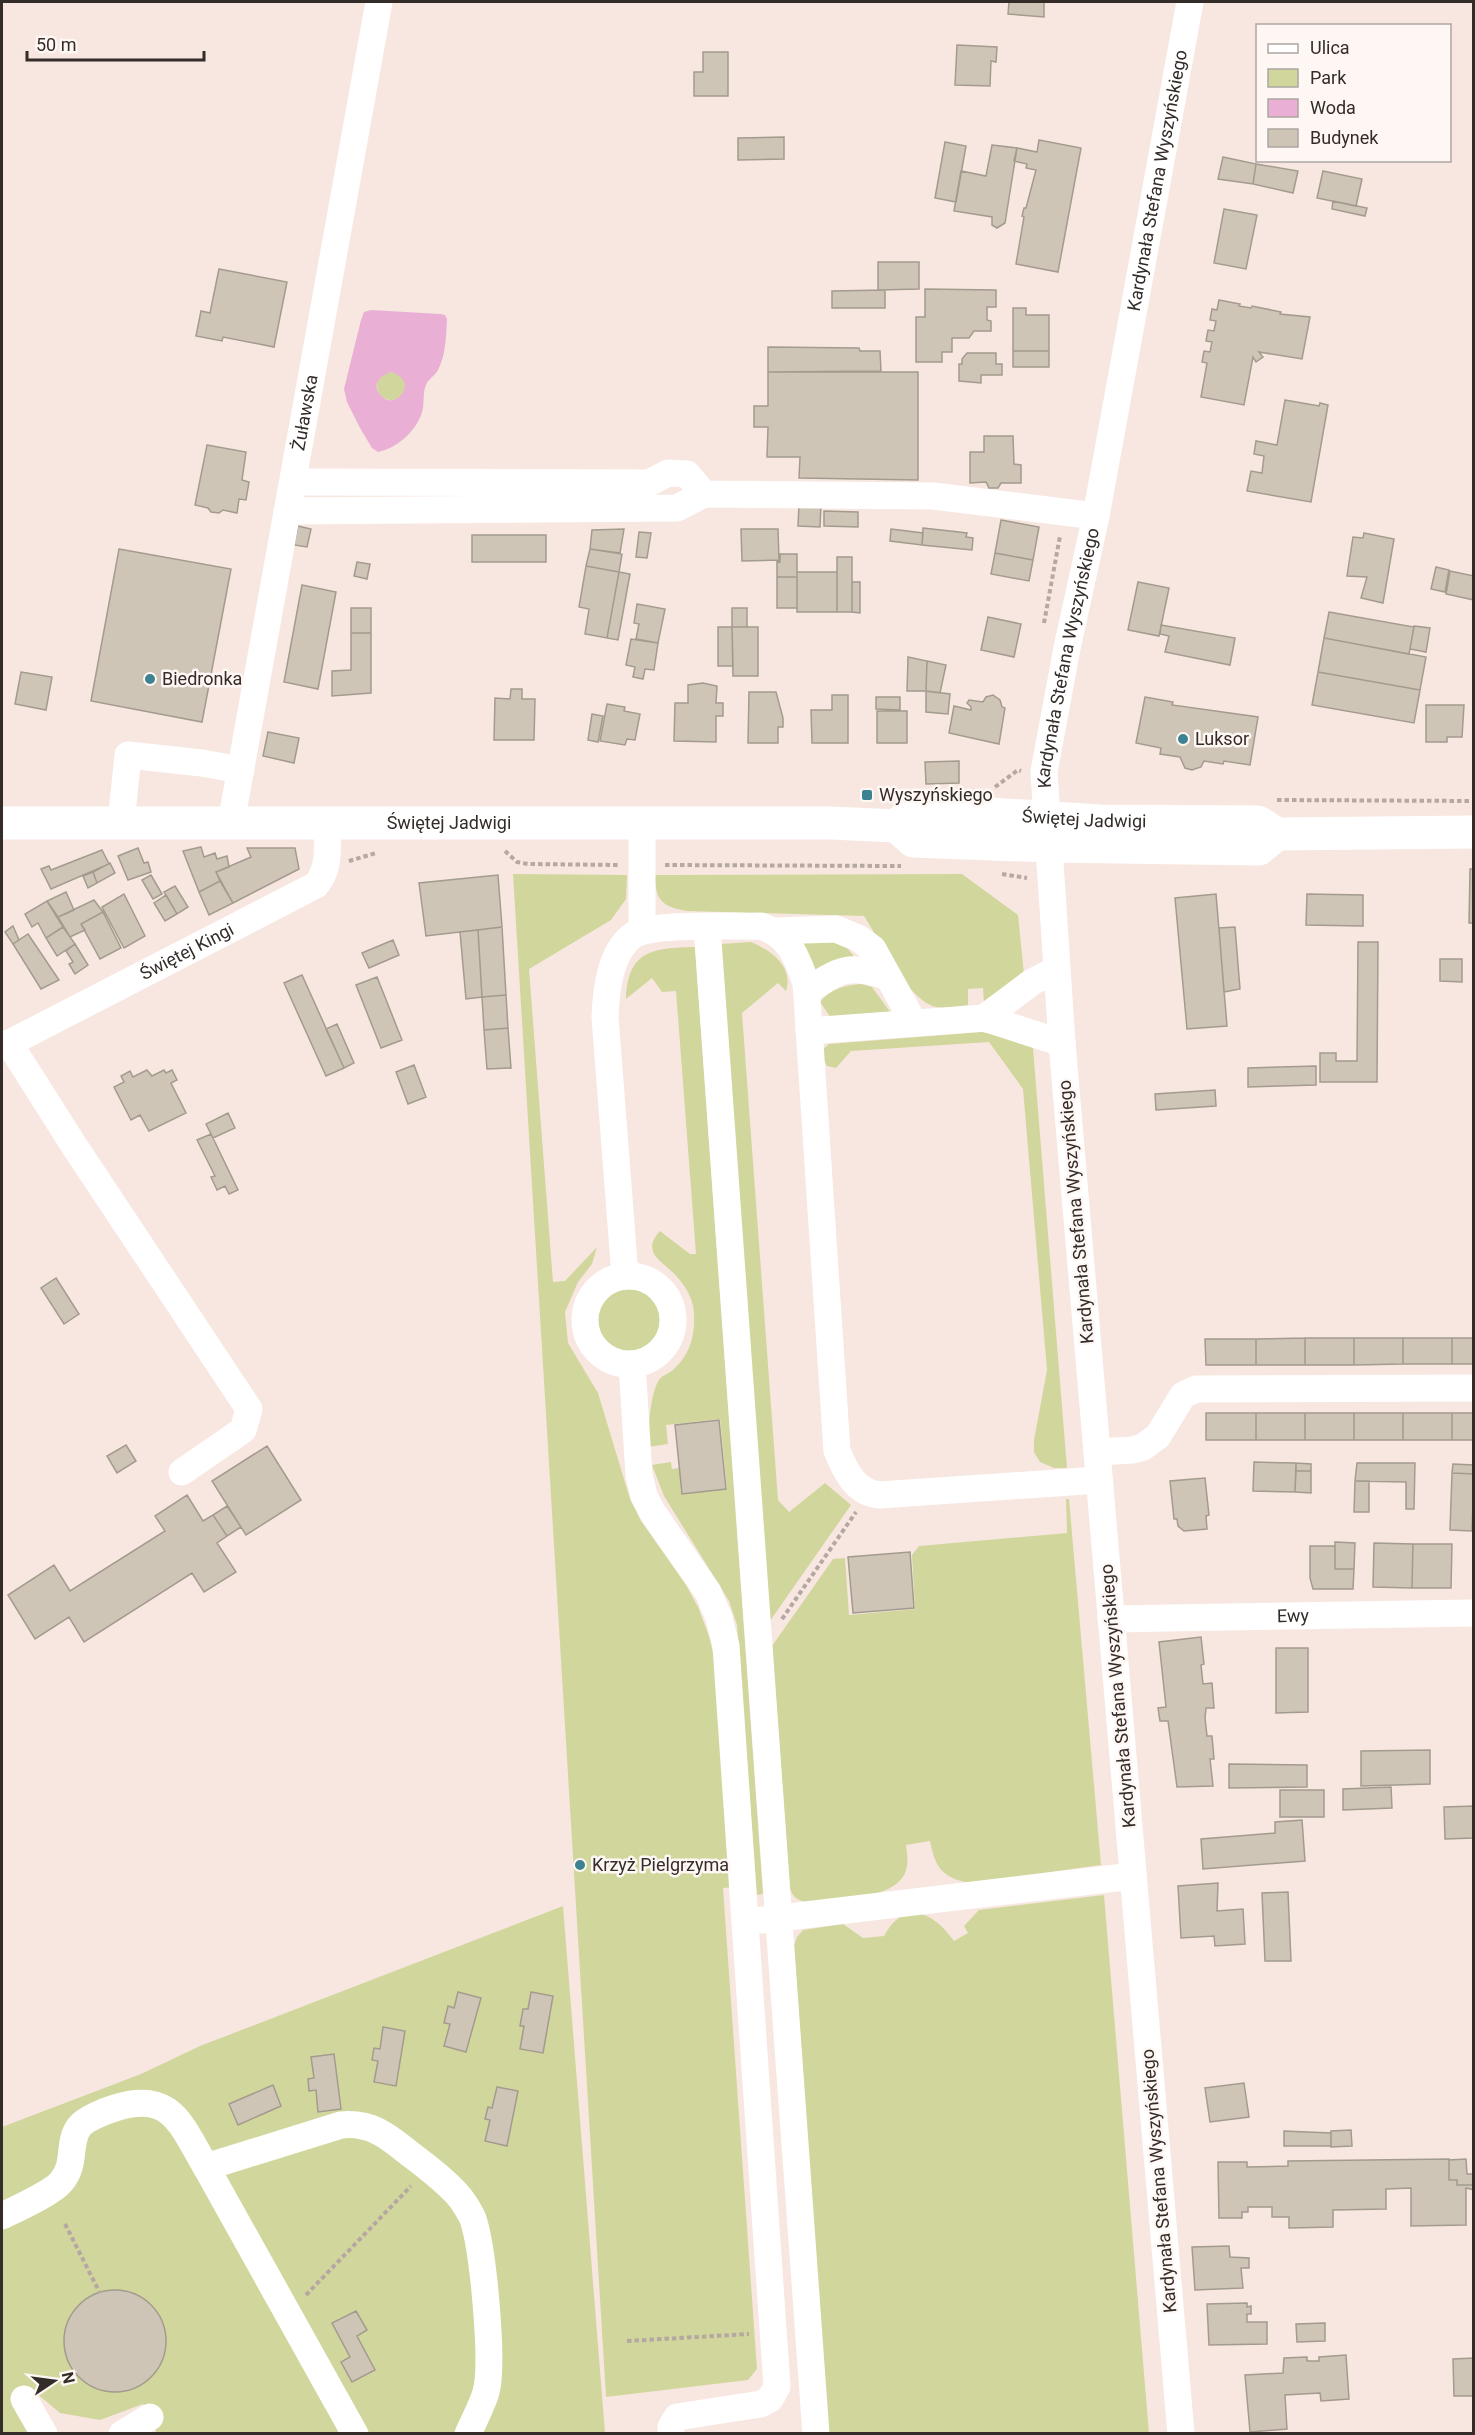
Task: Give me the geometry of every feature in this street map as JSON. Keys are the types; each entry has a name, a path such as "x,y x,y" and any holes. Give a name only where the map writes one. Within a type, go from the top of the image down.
{"main road":[{"name":"Świętej Jadwigi","path":"2,823 831,824 896,826 913,841 1047,831 1259,849 1277,834 1473,832"}],"street":[{"name":"Żuławska","path":"231,823 379,2"},
{"name":"Kardynała Stefana Wyszyńskiego","path":"1181,2433 1062,1043 1044,772 1067,648 1096,516 1190,2"},
{"path":"292,482 649,483 668,473 687,474 704,494"},
{"path":"287,511 676,508 704,494 933,496 1096,516"},
{"path":"121,823 128,755 202,763 241,771"},
{"path":"327,823 327,864"},
{"path":"642,824 642,931"},
{"name":"Świętej Kingi","path":"5,1045 292,899 316,885 325,872 327,864"},
{"path":"625,1276 605,1017 606,986 621,948 632,936 654,928 761,926 774,931 792,948 806,983 837,1451 853,1482 869,1494 879,1495 1099,1480"},
{"path":"707,927 816,2433"},
{"path":"774,931 836,929 858,938 873,949 914,1023"},
{"path":"807,992 837,972 853,969 867,969 888,977"},
{"path":"984,1018 1032,982 1056,970"},
{"path":"809,1030 984,1018 1036,1037 1062,1043"},
{"path":"5,1045 249,1409 243,1430 182,1472"},
{"path":"625,1276 638,1277 657,1287 669,1303 672,1316 672,1330 662,1348 646,1361 633,1364 619,1363 606,1358 588,1338 585,1324 586,1311 591,1298 600,1287 611,1280 625,1276"},
{"path":"633,1364 639,1475 644,1496 653,1513 708,1592 719,1618 726,1646 777,2387 770,2399 761,2404 677,2417 671,2427 671,2433"},
{"path":"1097,1452 1133,1450 1143,1447 1158,1436 1183,1395 1196,1389 1473,1388"},
{"name":"Ewy","path":"1111,1619 1473,1613"},
{"path":"746,1922 1133,1876"},
{"path":"2,2216 59,2185 70,2171 74,2137 80,2125 109,2110 131,2103 150,2102 166,2108 184,2130 206,2167 355,2433"},
{"path":"206,2167 341,2126 355,2124 373,2128 388,2136 428,2168 463,2201 472,2219 481,2263 490,2363 486,2391 468,2433"},
{"path":"24,2398 44,2433"},
{"path":"122,2433 150,2417"}],"path":[{"path":"990,793 997,783 1018,770 1028,771"},
{"path":"1268,800 1473,801"},
{"path":"499,847 517,862 528,864 905,866"},
{"path":"327,864 352,861 384,850"},
{"path":"996,872 1025,879"},
{"path":"790,1607 869,1494"},
{"path":"288,2313 428,2168"},
{"path":"65,2224 100,2293"},
{"path":"627,2341 774,2333"}],"green space":[{"path":"391,372 401,376 405,386 401,396 391,400 381,396 377,386 381,376"},
{"path":"513,874 627,875 626,899 611,920 529,969 553,1282 565,1281 597,1247 592,1264 578,1282 565,1312 568,1343 598,1393 630,1499 641,1521 686,1585 698,1607 709,1636 716,1665 735,1887 723,1888 757,2369 748,2380 606,2397"},
{"path":"962,874 1018,915 1024,974 984,1004 983,988 968,989 968,1005 944,1008 925,1002 915,993 895,968 864,916 687,911 666,905 659,897 655,884 655,875"},
{"path":"794,938 843,943 857,960 814,974"},
{"path":"751,942 779,960 787,974 788,982 786,991 778,983 742,1013 778,1500 789,1512 825,1483 851,1505 770,1621 721,944"},
{"path":"695,947 763,1894 757,1895 737,1625 729,1601 664,1496 652,1465 671,1462 672,1469 679,1468 682,1494 727,1489 720,1419 666,1425 668,1444 648,1447 653,1394 660,1378 674,1369 684,1357 690,1344 694,1323 693,1305 687,1290 656,1257 652,1246 660,1231 690,1254 696,1254 676,991 662,992 652,978 626,999 632,970 638,961 655,951"},
{"path":"861,984 872,987 891,1013 831,1018 820,1002 839,988"},
{"path":"982,1032 1017,1039 1033,1048 1067,1468 1054,1468 1040,1462 1034,1452 1034,1440 1047,1370 1023,1089 989,1042 851,1051 836,1068 827,1066 823,1058 823,1049 829,1044"},
{"path":"629,1289 641,1291 652,1298 659,1309 661,1321 659,1333 652,1344 641,1351 629,1353 617,1351 606,1344 599,1333 597,1321 599,1309 606,1298 617,1291"},
{"path":"1066,1499 1069,1499 1101,1865 970,1883 953,1878 941,1870 934,1858 930,1841 906,1845 905,1873 888,1889 875,1894 846,1899 806,1902 798,1899 790,1889 772,1646 833,1559 845,1558 849,1615 915,1609 912,1555 919,1546 1067,1533"},
{"path":"1104,1895 1149,2433 828,2433 794,1946 797,1937 803,1930 843,1924 863,1938 884,1936 892,1924 901,1917 910,1913 919,1913 937,1923 954,1941 968,1933 964,1926 979,1910"},
{"path":"563,1906 605,2433 157,2433 143,2404 100,2420 60,2413 30,2388 40,2433 2,2434 2,2127 141,2074 200,2046"}],"water":[{"path":"371,310 440,314 445,315 447,319 443,358 437,372 426,385 421,416 400,442 378,452 372,448 360,428 347,402 344,389 364,312","holes":["391,372 400,376 405,388 402,394 391,400 385,399 379,393 377,383 384,375"]}],"building":[{"path":"1009,2 1044,2 1044,17 1008,14"},
{"path":"957,45 997,47 996,62 991,61 990,86 955,85"},
{"path":"703,52 728,52 728,96 694,96 694,72 703,72"},
{"path":"784,137 784,159 738,160 738,138"},
{"path":"1039,140 1081,148 1058,272 1016,264 1024,217 1022,216 1036,170 1026,168 1027,164 1014,161 1017,148 1037,152"},
{"path":"945,142 966,146 956,202 935,198"},
{"path":"992,145 1017,148 1005,223 997,228 992,225 992,217 954,211 961,171 986,176"},
{"path":"1223,157 1256,164 1253,184 1218,179"},
{"path":"1256,164 1298,171 1293,193 1253,184"},
{"path":"1323,171 1362,179 1356,206 1317,198"},
{"path":"1333,201 1367,208 1365,216 1332,209"},
{"path":"1224,209 1257,215 1246,269 1214,263"},
{"path":"878,262 919,262 919,289 878,290"},
{"path":"219,269 287,282 274,347 223,337 222,341 196,336 201,311 210,313"},
{"path":"925,289 996,290 996,307 987,307 987,320 991,321 991,331 974,331 969,338 952,338 952,352 942,352 942,362 916,362 916,317 925,317"},
{"path":"885,290 885,308 832,308 832,291"},
{"path":"1219,300 1240,304 1239,306 1251,308 1252,306 1281,312 1280,314 1310,317 1302,359 1259,352 1263,357 1256,362 1253,357 1244,405 1201,397 1207,363 1202,362 1204,351 1210,352 1212,342 1206,341 1208,330 1214,331 1216,321 1210,320 1212,309 1217,310"},
{"path":"1013,308 1026,308 1026,315 1049,315 1049,351 1013,351"},
{"path":"768,347 859,348 860,351 880,351 881,371 768,372"},
{"path":"1013,351 1049,351 1049,367 1013,367"},
{"path":"967,353 996,353 996,364 1002,364 1002,375 981,375 981,383 959,381 959,364 962,364 962,359"},
{"path":"768,372 918,372 918,480 799,478 800,457 767,457 768,427 754,427 754,406 768,406"},
{"path":"1285,400 1319,406 1320,403 1328,405 1311,502 1247,491 1251,471 1262,473 1264,456 1254,454 1256,441 1277,445"},
{"path":"984,436 1013,436 1014,464 1021,465 1021,483 1001,483 998,488 989,488 986,482 970,483 970,452 984,452"},
{"path":"207,445 246,452 242,480 249,482 246,500 239,499 237,513 223,510 219,513 211,512 208,508 195,505"},
{"path":"799,504 821,505 820,527 798,526"},
{"path":"824,511 858,512 858,527 824,526"},
{"path":"1001,520 1039,527 1033,560 995,553"},
{"path":"298,526 311,529 307,547 294,545"},
{"path":"923,528 967,533 966,537 973,538 972,550 922,545"},
{"path":"624,529 620,553 590,549 592,530"},
{"path":"741,529 778,529 779,560 742,561"},
{"path":"891,529 923,533 922,545 890,541"},
{"path":"639,532 651,533 647,558 636,557"},
{"path":"1364,533 1394,539 1383,603 1361,598 1367,577 1347,576 1353,537 1363,538"},
{"path":"472,535 546,535 546,562 472,562"},
{"path":"119,549 231,569 202,722 91,701"},
{"path":"590,549 622,554 619,572 586,566"},
{"path":"995,553 1033,560 1029,581 991,574"},
{"path":"780,554 797,554 797,577 777,577 777,561 780,562"},
{"path":"837,557 852,557 852,612 837,612"},
{"path":"357,562 370,564 367,579 354,576"},
{"path":"586,566 619,572 607,638 585,634 589,609 579,607"},
{"path":"1436,567 1449,570 1445,592 1431,589"},
{"path":"1450,571 1474,576 1474,600 1446,594"},
{"path":"619,572 630,574 618,640 607,638"},
{"path":"797,572 837,572 837,612 797,612"},
{"path":"777,577 797,577 797,608 777,608"},
{"path":"852,582 860,582 860,613 852,612"},
{"path":"1138,582 1169,588 1159,636 1128,630"},
{"path":"302,585 336,592 318,689 284,682"},
{"path":"637,604 665,609 658,643 636,639 639,624 634,623"},
{"path":"351,608 371,608 371,633 351,633"},
{"path":"732,608 747,608 747,627 732,627"},
{"path":"1329,612 1414,627 1409,654 1324,638"},
{"path":"988,617 1021,624 1014,657 981,650"},
{"path":"1161,625 1235,638 1230,665 1165,652 1169,636 1160,634"},
{"path":"1414,626 1430,628 1426,652 1410,649"},
{"path":"718,627 732,627 733,666 718,666"},
{"path":"732,627 758,627 758,676 733,676"},
{"path":"351,633 371,633 371,693 332,696 332,671 351,670"},
{"path":"1324,638 1426,657 1420,690 1318,672"},
{"path":"631,639 658,643 654,670 645,669 643,679 633,677 635,667 626,665"},
{"path":"908,657 927,661 926,691 907,691"},
{"path":"927,661 946,665 940,693 926,691"},
{"path":"21,672 52,677 46,710 15,704"},
{"path":"1318,672 1420,690 1414,723 1312,705"},
{"path":"703,683 717,686 716,703 723,703 723,716 716,716 716,742 674,741 675,703 688,703 688,685"},
{"path":"511,689 522,689 522,699 535,699 534,740 494,740 495,698 510,699"},
{"path":"926,691 950,694 948,714 926,712"},
{"path":"749,692 776,692 783,718 783,727 778,727 778,743 748,743"},
{"path":"832,695 848,695 848,743 812,743 811,710 832,710"},
{"path":"993,695 1005,708 999,744 949,733 954,706 971,710 967,703 969,700 983,702 986,697"},
{"path":"876,697 900,697 900,710 876,709"},
{"path":"1145,697 1173,702 1172,705 1258,717 1250,765 1204,761 1201,767 1192,770 1185,768 1180,757 1160,754 1161,748 1136,743"},
{"path":"607,704 625,707 624,711 640,714 635,740 627,739 625,745 600,741"},
{"path":"1426,705 1464,705 1462,737 1447,737 1447,742 1426,742"},
{"path":"877,711 907,711 907,743 877,743"},
{"path":"592,714 603,716 598,742 588,740"},
{"path":"268,732 299,738 294,763 263,756"},
{"path":"959,761 959,783 926,784 925,762"},
{"path":"201,847 204,857 215,853 217,859 227,856 229,867 216,872 220,881 199,892 183,851"},
{"path":"138,848 144,863 148,862 151,872 128,880 118,856"},
{"path":"247,848 295,848 299,869 233,903 216,872 251,857"},
{"path":"102,850 109,864 51,889 41,869 49,866 51,870"},
{"path":"110,863 115,873 97,883 93,872"},
{"path":"1470,869 1474,869 1474,923 1469,923"},
{"path":"93,872 97,883 88,888 83,876"},
{"path":"151,875 162,894 153,899 142,880"},
{"path":"498,875 502,927 426,936 419,883"},
{"path":"220,881 233,903 209,915 199,892"},
{"path":"175,886 188,907 177,914 164,892"},
{"path":"66,892 74,910 58,917 47,901"},
{"path":"124,894 145,936 124,948 102,907"},
{"path":"1216,894 1227,1026 1187,1029 1175,898"},
{"path":"1307,894 1363,895 1363,926 1306,925"},
{"path":"166,895 177,914 165,921 154,903"},
{"path":"94,900 103,912 81,924 85,930 70,937 58,917"},
{"path":"47,901 63,927 46,938 38,923 32,927 25,914"},
{"path":"103,912 121,948 100,959 81,924"},
{"path":"13,926 19,940 13,944 5,932"},
{"path":"63,927 75,944 57,956 46,938"},
{"path":"502,927 506,995 482,997 478,930"},
{"path":"1235,927 1240,989 1224,992 1219,928"},
{"path":"478,930 482,997 466,999 460,932"},
{"path":"28,934 59,980 41,989 13,944"},
{"path":"393,940 399,955 369,968 362,953"},
{"path":"1358,942 1378,942 1377,1082 1320,1082 1320,1053 1336,1053 1336,1061 1357,1061"},
{"path":"75,944 88,965 75,974 69,964 73,962 66,951"},
{"path":"1440,959 1462,959 1462,982 1440,981"},
{"path":"302,975 344,1068 326,1076 284,983"},
{"path":"377,977 402,1040 381,1048 356,985"},
{"path":"506,995 508,1028 484,1030 482,997"},
{"path":"337,1024 354,1063 344,1068 326,1029"},
{"path":"508,1028 511,1068 487,1069 484,1030"},
{"path":"414,1065 426,1097 408,1104 396,1072"},
{"path":"1316,1066 1316,1085 1248,1087 1248,1068"},
{"path":"147,1070 152,1076 164,1070 166,1073 172,1070 177,1080 171,1083 186,1113 149,1131 140,1115 131,1120 114,1087 124,1082 121,1076 130,1071 133,1077"},
{"path":"1215,1090 1216,1106 1156,1110 1155,1094"},
{"path":"228,1113 235,1128 213,1138 206,1124"},
{"path":"211,1134 238,1190 229,1194 225,1186 217,1190 211,1177 215,1176 197,1140"},
{"path":"56,1278 79,1314 64,1324 41,1288"},
{"path":"1305,1338 1305,1365 1256,1365 1256,1339"},
{"path":"1305,1338 1354,1338 1354,1365 1305,1365"},
{"path":"1354,1338 1403,1338 1403,1364 1354,1365"},
{"path":"1403,1338 1452,1338 1452,1364 1403,1364"},
{"path":"1452,1338 1474,1338 1474,1364 1452,1364"},
{"path":"1205,1339 1256,1339 1256,1365 1206,1365"},
{"path":"1206,1413 1256,1413 1256,1440 1206,1440"},
{"path":"1256,1413 1305,1413 1305,1440 1256,1440"},
{"path":"1305,1413 1354,1413 1354,1440 1305,1440"},
{"path":"1354,1413 1403,1413 1403,1440 1354,1440"},
{"path":"1403,1413 1452,1413 1452,1440 1403,1440"},
{"path":"1452,1413 1474,1413 1474,1440 1452,1440"},
{"path":"719,1420 726,1489 682,1494 675,1425"},
{"path":"126,1445 136,1461 117,1473 107,1456"},
{"path":"267,1446 301,1500 246,1535 212,1481"},
{"path":"1254,1462 1296,1463 1295,1492 1253,1491"},
{"path":"1296,1463 1311,1464 1311,1471 1296,1471"},
{"path":"1357,1463 1415,1463 1414,1509 1406,1509 1406,1482 1355,1481"},
{"path":"1453,1464 1474,1465 1474,1474 1452,1473"},
{"path":"1296,1471 1311,1471 1311,1493 1295,1492"},
{"path":"1452,1473 1474,1474 1472,1531 1450,1530"},
{"path":"1205,1478 1209,1515 1206,1516 1207,1529 1184,1531 1178,1526 1177,1519 1174,1519 1170,1481"},
{"path":"1355,1481 1369,1481 1369,1512 1354,1512"},
{"path":"187,1495 203,1521 213,1515 227,1536 217,1543 236,1572 204,1592 192,1573 84,1642 69,1617 35,1639 8,1595 54,1565 70,1591 165,1531 155,1516"},
{"path":"227,1506 241,1527 227,1536 213,1515"},
{"path":"1335,1542 1355,1543 1354,1569 1335,1569"},
{"path":"1374,1543 1413,1544 1412,1588 1373,1587"},
{"path":"1413,1544 1452,1544 1451,1588 1412,1588"},
{"path":"1310,1546 1335,1546 1335,1569 1354,1569 1353,1589 1313,1589 1310,1578"},
{"path":"910,1552 914,1608 853,1613 848,1557"},
{"path":"1201,1637 1204,1664 1201,1665 1203,1684 1212,1683 1214,1708 1206,1708 1205,1718 1207,1736 1212,1736 1214,1759 1210,1759 1213,1786 1177,1787 1168,1721 1160,1721 1158,1708 1166,1707 1159,1642"},
{"path":"1276,1648 1308,1648 1308,1712 1276,1713"},
{"path":"1430,1750 1430,1784 1361,1786 1361,1751"},
{"path":"1229,1764 1307,1765 1307,1787 1229,1788"},
{"path":"1391,1787 1392,1808 1343,1810 1343,1789"},
{"path":"1280,1790 1324,1790 1324,1817 1280,1817"},
{"path":"1474,1806 1474,1838 1445,1839 1444,1807"},
{"path":"1302,1820 1305,1861 1203,1869 1201,1839 1275,1833 1275,1822"},
{"path":"1218,1883 1217,1911 1243,1909 1245,1944 1215,1946 1214,1936 1181,1938 1178,1886"},
{"path":"1288,1892 1291,1961 1265,1961 1262,1893"},
{"path":"458,1992 481,1998 466,2052 444,2046 450,2024 444,2023 448,2006 454,2008"},
{"path":"531,1992 553,1996 543,2053 520,2049 524,2026 520,2026 523,2009 528,2009"},
{"path":"383,2027 405,2031 396,2086 374,2082 378,2061 372,2060 374,2048 380,2049"},
{"path":"334,2054 341,2109 318,2112 316,2090 309,2091 308,2079 314,2078 311,2057"},
{"path":"1244,2083 1249,2117 1210,2122 1205,2088"},
{"path":"273,2085 281,2106 238,2125 229,2104"},
{"path":"497,2087 518,2091 507,2146 485,2141 490,2120 485,2119 488,2107 492,2108"},
{"path":"1351,2130 1352,2146 1331,2147 1331,2131"},
{"path":"1284,2131 1331,2133 1331,2146 1284,2146"},
{"path":"1449,2159 1449,2180 1457,2180 1457,2185 1474,2185 1474,2190 1466,2188 1466,2225 1411,2226 1411,2188 1386,2189 1386,2209 1333,2210 1333,2227 1289,2228 1289,2217 1272,2217 1272,2207 1248,2207 1248,2212 1242,2212 1242,2218 1219,2218 1218,2162 1247,2162 1247,2167 1288,2166 1288,2161"},
{"path":"1466,2159 1467,2174 1474,2174 1474,2185 1457,2185 1457,2180 1449,2180 1449,2160"},
{"path":"1229,2246 1230,2257 1249,2258 1249,2268 1241,2268 1243,2288 1195,2290 1192,2247"},
{"path":"115,2290 134,2294 151,2305 162,2322 166,2341 162,2360 151,2377 134,2388 115,2392 96,2388 79,2377 68,2360 64,2341 68,2322 79,2305 96,2294"},
{"path":"1247,2303 1247,2307 1251,2306 1251,2314 1247,2314 1247,2322 1267,2322 1267,2344 1209,2345 1207,2304"},
{"path":"356,2311 367,2330 357,2336 375,2370 352,2382 341,2362 350,2357 332,2323"},
{"path":"1325,2323 1325,2341 1297,2342 1296,2324"},
{"path":"1346,2355 1349,2399 1321,2401 1320,2393 1285,2395 1287,2429 1250,2432 1245,2375 1283,2373 1284,2358 1307,2357 1307,2361 1319,2361 1319,2357"},
{"path":"1474,2358 1474,2396 1454,2396 1453,2359"}],"place":[{"name":"Biedronka","path":"150,679"},
{"name":"Luksor","path":"1183,739"},
{"name":"Wyszyńskiego","path":"867,795"},
{"name":"Krzyż Pielgrzyma","path":"580,1865"}]}
